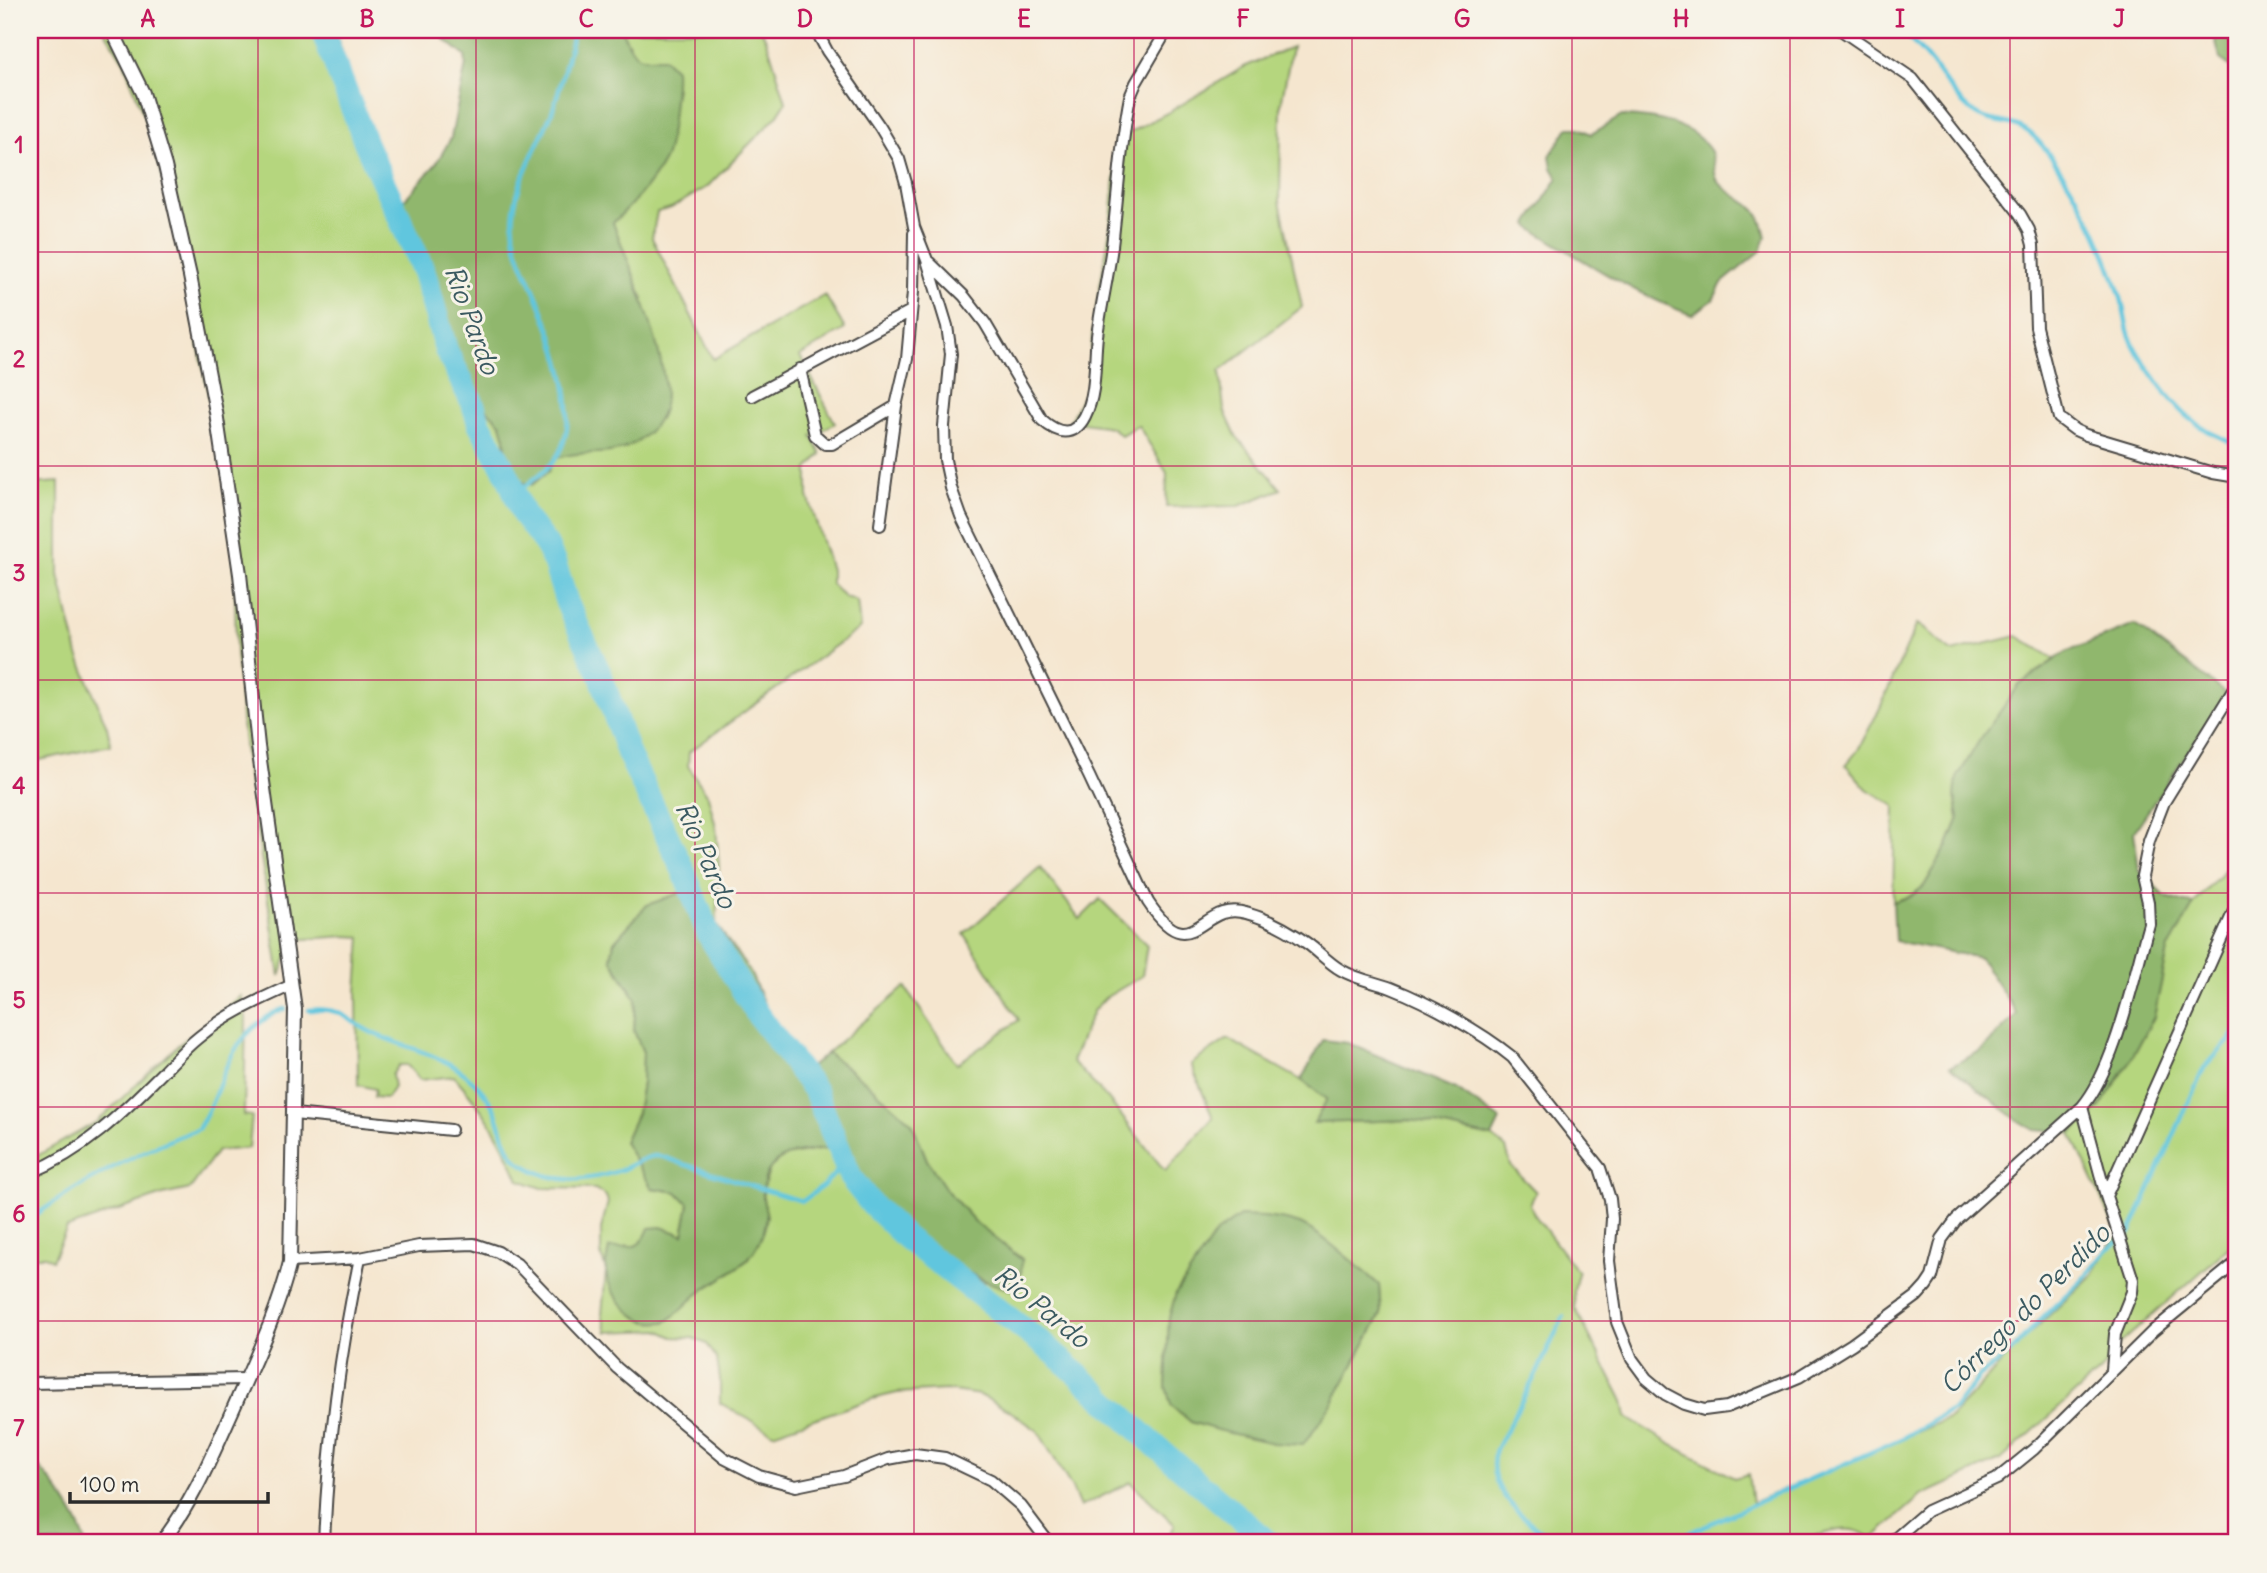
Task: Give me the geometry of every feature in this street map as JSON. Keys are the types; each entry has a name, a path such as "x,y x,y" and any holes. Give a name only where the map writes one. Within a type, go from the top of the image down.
{"street":[{"path":"112,30 143,93 165,166 211,384 240,574 258,746 295,1009 290,1262 270,1324 203,1476 161,1543"},
{"path":"816,30 827,51 899,159 914,227 913,292 907,359 896,406 880,525"},
{"path":"928,260 964,296 985,323 1042,420 1054,430 1065,432 1077,426 1086,415 1091,398 1130,97 1167,30"},
{"path":"1841,30 1913,79 2020,214 2029,230 2033,245 2036,327 2059,418 2086,435 2213,473 2237,477"},
{"path":"914,227 928,260 947,326 951,354 944,426 945,460 951,488 961,516 1148,902 1161,921 1178,933 1190,932 1223,912 1237,910 1257,916 1290,932 1343,971 1414,998 1496,1044 1512,1057 1600,1168 1611,1199 1609,1261 1617,1322 1632,1359 1646,1378 1665,1394 1684,1404 1704,1410 1727,1407 1799,1377 1852,1344 1917,1296 1932,1277 1942,1239 1956,1220 2093,1095 2105,1069 2148,924 2148,902 2142,876 2149,841 2164,802 2237,684"},
{"path":"752,396 911,311"},
{"path":"800,369 815,435 825,444 832,444 896,406"},
{"path":"2106,1196 2237,904"},
{"path":"30,1173 50,1165 91,1140 124,1112 196,1038 221,1020 246,1005 292,985"},
{"path":"2082,1107 2106,1196 2133,1280 2132,1292 2115,1334 2112,1370"},
{"path":"294,1114 451,1130"},
{"path":"290,1262 360,1258 419,1246 460,1244 474,1244 498,1252 517,1264 617,1367 724,1458 759,1476 796,1486 844,1476 888,1459 915,1454 945,1458 991,1480 1021,1506 1049,1543"},
{"path":"324,1543 340,1363 360,1258"},
{"path":"1890,1543 1927,1511 1997,1479 2034,1449 2153,1331 2237,1262"},
{"path":"30,1383 246,1379"}],"green space":[{"path":"104,30 335,30 365,121 398,201 413,257 444,311 453,365 501,424 509,477 549,466 554,460 568,454 610,452 643,298 613,223 670,122 676,88 654,59 647,59 633,51 621,30 761,30 767,41 786,102 777,116 707,187 671,208 657,212 652,238 713,359 825,295 845,329 800,356 835,423 812,436 821,454 808,469 808,496 831,570 831,584 845,597 857,601 860,628 689,752 688,766 708,796 716,827 719,867 716,924 685,891 647,905 614,942 611,959 636,999 634,1031 643,1052 637,1113 624,1142 652,1188 677,1192 689,1204 683,1235 661,1227 633,1248 627,1246 606,1271 601,1254 601,1229 608,1202 606,1196 595,1189 542,1188 519,1180 491,1125 454,1076 420,1080 407,1065 399,1065 392,1075 394,1087 387,1098 374,1097 375,1089 358,1085 357,991 361,937 293,940 280,976 245,755 236,651 234,523 176,232 154,144 124,62"},
{"path":"437,30 621,30 636,54 646,58 664,58 675,69 667,153 647,186 613,223 639,289 656,343 665,391 663,409 650,430 631,445 612,452 562,456 553,460 549,471 532,485 509,478 501,424 467,389 453,365 444,311 413,257 398,201 406,198 436,164 451,138 466,64 465,56"},
{"path":"2213,30 2237,30 2237,71 2220,59"},
{"path":"1292,47 1281,104 1280,201 1302,307 1220,371 1224,410 1236,436 1281,489 1239,506 1166,507 1167,473 1138,425 1121,435 1111,427 1070,421 1087,386 1094,321 1110,230 1119,138 1171,111 1244,67"},
{"path":"1622,116 1659,120 1692,133 1710,150 1718,181 1750,206 1762,223 1766,237 1761,251 1722,283 1713,300 1692,315 1650,298 1610,277 1528,224 1558,178 1552,168 1550,156 1568,128 1579,128 1591,134"},
{"path":"59,482 59,575 78,655 107,727 111,745 30,762 30,484"},
{"path":"1917,624 1952,652 2017,636 2055,659 2019,685 1955,796 1959,818 1948,845 1924,886 1911,896 1893,902 1895,806 1867,789 1846,765 1858,750 1880,708"},
{"path":"2135,625 2227,694 2134,832 2139,871 2166,897 2194,904 2168,950 2154,1017 2129,1063 2099,1108 2071,1133 2035,1130 2016,1119 1950,1067 1982,1050 2017,1014 1980,958 1895,941 1893,902 1911,896 1924,886 1948,845 1959,818 1955,796 1957,778 1979,741 2019,685 2066,652"},
{"path":"2237,851 2237,1240 2113,1350 2111,1361 2002,1459 1921,1496 1872,1539 1863,1533 1843,1530 1792,1543 1165,1543 1175,1525 1131,1482 1080,1507 1072,1488 1038,1431 1007,1409 980,1395 946,1390 897,1393 773,1433 720,1403 717,1359 707,1344 693,1338 673,1337 659,1330 607,1332 602,1314 606,1271 620,1302 698,1294 748,1260 760,1240 767,1216 763,1190 770,1168 785,1156 832,1148 863,1185 906,1226 967,1272 985,1282 1022,1259 977,1224 947,1191 927,1160 912,1123 867,1083 827,1053 905,987 957,1064 1019,1020 964,934 1040,867 1080,919 1100,899 1147,945 1142,976 1105,998 1093,1011 1072,1061 1108,1099 1165,1171 1213,1118 1191,1064 1228,1039 1301,1080 1328,1099 1315,1123 1412,1120 1492,1137 1506,1148 1511,1166 1536,1192 1530,1204 1534,1214 1578,1273 1574,1290 1575,1308 1623,1401 1626,1417 1734,1478 1748,1474 1752,1503 1950,1418 2025,1338 2093,1274 2117,1232 2071,1133 2099,1108 2129,1063 2154,1017 2168,950 2190,908 2231,863","holes":["1301,1225 1347,1257 1379,1285 1381,1314 1332,1404 1273,1443 1191,1422 1166,1387 1169,1318"]},
{"path":"686,891 716,924 750,972 797,1079 827,1053 867,1083 912,1123 927,1160 947,1191 977,1224 1022,1260 1021,1275 1011,1290 968,1272 912,1233 832,1148 795,1153 775,1163 764,1182 766,1221 756,1248 744,1262 694,1297 666,1322 648,1322 641,1319 620,1302 606,1271 609,1248 638,1244 649,1228 661,1227 683,1235 689,1204 677,1192 652,1188 624,1142 637,1113 643,1052 634,1031 636,999 611,959 614,942 647,905"},
{"path":"241,996 246,1018 244,1115 252,1116 249,1148 217,1151 190,1189 163,1195 67,1228 52,1260 45,1256 30,1256 30,1160 98,1121 177,1046"},
{"path":"1323,1040 1348,1043 1456,1089 1500,1120 1492,1137 1412,1120 1314,1123 1327,1099 1301,1080"},
{"path":"1240,1216 1300,1224 1330,1243 1379,1285 1381,1314 1332,1404 1303,1445 1273,1443 1191,1422 1171,1405 1166,1387 1169,1318 1176,1293 1216,1233"},
{"path":"30,1459 63,1498 86,1543 30,1543"}],"waterway":[{"name":"Rio Pardo","path":"322,30 366,144 424,272 446,350 473,404 479,423 508,476 523,514 547,546 567,603 601,676 628,753 684,872 709,935 758,1015 815,1091 851,1178 872,1205 906,1238 1053,1352 1159,1449 1269,1543"},
{"path":"514,495 551,464 562,446 567,426 568,403 558,355 518,253 513,223 519,187 554,106 574,30"},
{"path":"1900,30 1968,108 1986,119 2024,129 2052,158 2071,186 2096,233 2121,298 2129,334 2141,358 2179,409 2210,432 2237,444"},
{"path":"30,1219 111,1168 198,1129 238,1046 261,1022 275,1012 285,1009"},
{"path":"309,1010 321,1009 339,1013 377,1035 455,1067 481,1089 492,1105 511,1153 524,1165 548,1176 560,1179 596,1177 621,1170 646,1158 659,1156 803,1201 824,1185 844,1164"},
{"name":"Córrego do Perdido","path":"1659,1543 1684,1535 1903,1438 1955,1408 1979,1377 2011,1352 2082,1280 2107,1250 2130,1233 2204,1068 2237,1029"},
{"path":"1556,1543 1510,1503 1495,1478 1493,1464 1496,1449 1538,1371 1563,1317"}]}
